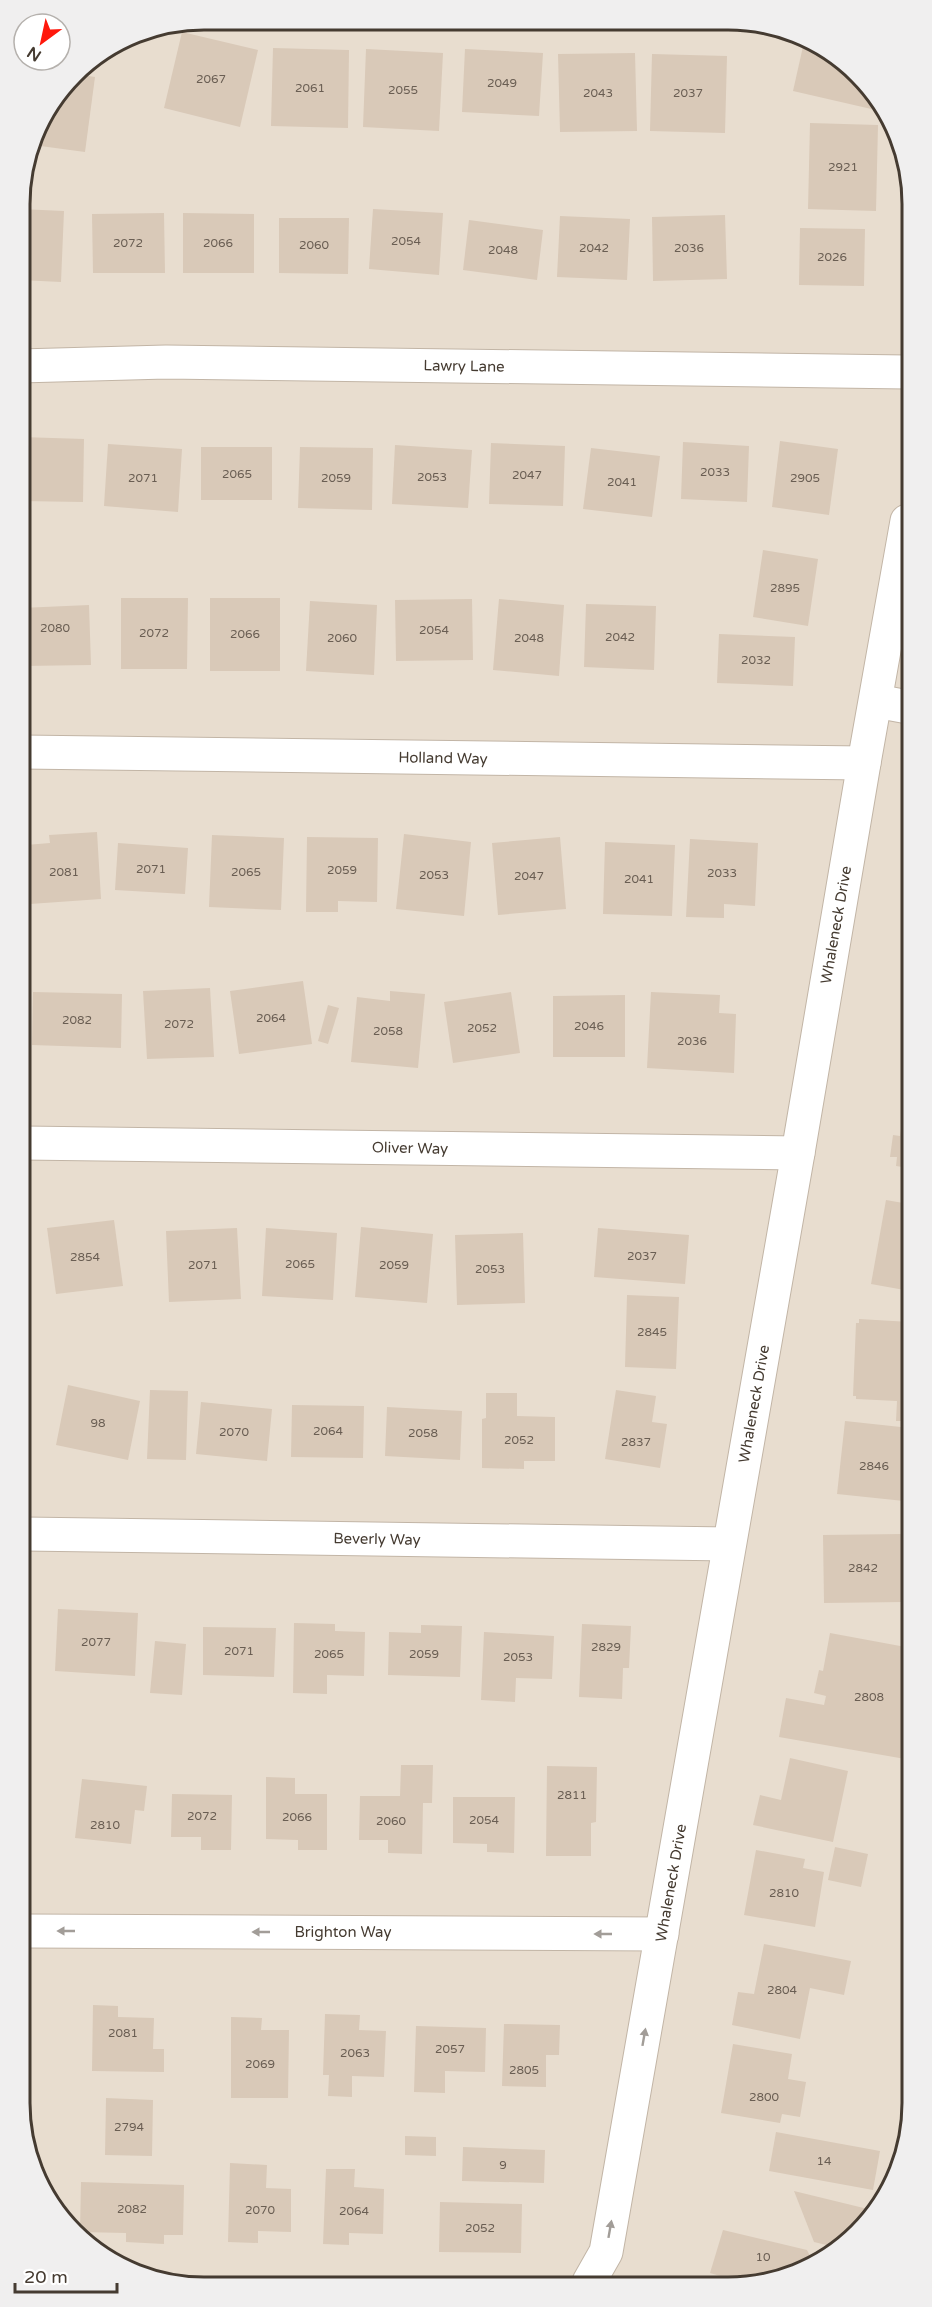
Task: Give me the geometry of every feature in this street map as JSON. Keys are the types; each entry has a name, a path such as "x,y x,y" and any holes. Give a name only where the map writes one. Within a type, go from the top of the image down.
{"street":[{"name":"Lawry Lane","path":"30,366 166,362 902,372"},
{"name":"Whaleneck Drive","path":"592,2277 606,2252 902,550"},
{"path":"876,701 902,706"},
{"name":"Holland Way","path":"30,752 864,763"},
{"name":"Oliver Way","path":"30,1143 798,1153"},
{"name":"Beverly Way","path":"30,1534 729,1544"},
{"name":"Brighton Way","path":"30,1931 662,1934"}],"shaded area":[{"path":"728,30 762,33 805,48 834,66 851,81 879,117 896,159 901,182 902,204 902,2114 893,2159 879,2190 866,2209 851,2226 824,2248 794,2264 773,2271 750,2276 728,2277 193,2277 170,2274 127,2259 98,2241 81,2226 53,2190 36,2148 31,2125 30,2103 30,193 36,159 48,127 66,98 81,81 108,59 127,48 159,36 182,31"}],"building":[{"path":"182,32 258,50 240,127 164,108"},
{"path":"803,47 834,66 851,81 874,110 793,91"},
{"path":"273,48 349,50 348,128 271,126"},
{"path":"366,49 443,53 439,131 363,127"},
{"path":"465,49 543,53 539,116 462,112"},
{"path":"635,53 637,131 560,132 558,54"},
{"path":"652,54 727,56 725,133 650,131"},
{"path":"86,76 95,77 85,152 40,146 53,117 66,98"},
{"path":"810,123 878,125 876,211 808,209"},
{"path":"30,209 64,211 61,282 30,280"},
{"path":"373,209 443,213 439,275 369,269"},
{"path":"164,213 165,273 93,273 92,214"},
{"path":"183,213 254,214 254,273 183,273"},
{"path":"725,215 727,279 653,281 652,217"},
{"path":"560,216 630,219 627,280 557,277"},
{"path":"279,218 349,218 348,274 279,273"},
{"path":"469,220 543,230 537,280 463,270"},
{"path":"800,228 865,229 864,286 799,285"},
{"path":"30,437 84,439 83,502 30,501"},
{"path":"780,441 838,449 829,515 772,507"},
{"path":"683,442 749,446 747,502 681,499"},
{"path":"491,443 565,446 563,506 489,504"},
{"path":"108,444 182,449 178,512 104,506"},
{"path":"395,445 472,450 468,508 392,504"},
{"path":"201,447 272,447 272,500 201,500"},
{"path":"300,447 373,448 372,510 298,508"},
{"path":"591,448 660,456 652,517 583,509"},
{"path":"763,550 818,559 808,626 753,617"},
{"path":"121,598 188,598 187,669 121,669"},
{"path":"210,598 280,598 280,671 210,671"},
{"path":"472,599 473,660 396,661 395,600"},
{"path":"499,599 564,605 559,676 493,670"},
{"path":"310,601 377,605 374,675 306,671"},
{"path":"586,604 656,606 654,670 584,667"},
{"path":"89,605 91,665 30,666 30,608"},
{"path":"719,634 795,637 793,686 717,683"},
{"path":"97,832 101,899 30,904 30,845 50,843 49,835"},
{"path":"404,834 471,842 464,916 396,909"},
{"path":"212,835 284,838 281,910 209,907"},
{"path":"307,837 378,838 377,902 338,901 338,912 306,912"},
{"path":"560,837 566,909 498,915 492,843"},
{"path":"690,839 758,843 755,906 724,904 724,918 686,917"},
{"path":"605,842 675,845 672,916 603,914"},
{"path":"118,843 188,848 185,894 115,890"},
{"path":"303,981 312,1044 239,1054 230,991"},
{"path":"210,988 214,1057 147,1059 143,991"},
{"path":"390,991 425,994 418,1068 351,1062 357,997 390,1001"},
{"path":"33,992 122,994 121,1048 32,1045"},
{"path":"511,992 520,1053 453,1063 444,1002"},
{"path":"651,992 720,995 719,1013 736,1014 734,1073 647,1068"},
{"path":"625,995 625,1057 553,1057 553,996"},
{"path":"328,1005 339,1008 328,1044 318,1041"},
{"path":"902,1129 902,1167 896,1166 897,1157 890,1157 893,1135 900,1136"},
{"path":"886,1200 902,1203 902,1290 871,1284"},
{"path":"114,1220 123,1286 56,1294 47,1228"},
{"path":"361,1227 433,1234 427,1303 355,1297"},
{"path":"237,1228 241,1299 169,1302 166,1231"},
{"path":"266,1228 337,1233 333,1300 262,1296"},
{"path":"598,1228 689,1235 685,1284 594,1277"},
{"path":"523,1233 525,1303 457,1305 455,1235"},
{"path":"627,1295 679,1297 676,1369 625,1367"},
{"path":"859,1319 902,1322 902,1421 896,1421 897,1401 856,1399 856,1396 853,1396 856,1323 859,1323"},
{"path":"68,1385 140,1401 128,1460 56,1445"},
{"path":"150,1390 188,1391 186,1460 147,1459"},
{"path":"616,1390 656,1396 652,1422 667,1424 660,1468 605,1459"},
{"path":"486,1393 517,1393 517,1416 555,1417 555,1461 524,1461 524,1469 482,1468 482,1419 486,1418"},
{"path":"201,1402 272,1409 267,1461 196,1454"},
{"path":"292,1405 364,1406 363,1458 291,1457"},
{"path":"387,1407 462,1411 460,1460 385,1456"},
{"path":"845,1421 902,1427 902,1501 837,1494"},
{"path":"902,1534 902,1602 824,1603 823,1535"},
{"path":"58,1609 138,1613 135,1676 55,1671"},
{"path":"294,1623 335,1624 335,1631 365,1632 364,1676 327,1675 327,1694 293,1693"},
{"path":"582,1624 631,1626 629,1668 623,1668 622,1699 579,1697"},
{"path":"421,1625 462,1626 460,1677 388,1675 389,1632 421,1633"},
{"path":"203,1627 276,1628 274,1677 203,1675"},
{"path":"484,1632 554,1636 552,1679 516,1678 515,1702 481,1700"},
{"path":"830,1633 902,1646 902,1758 779,1737 786,1698 824,1705 826,1696 814,1693 819,1670 823,1671"},
{"path":"155,1641 186,1644 182,1695 150,1693"},
{"path":"790,1758 848,1771 833,1842 753,1825 760,1795 781,1800"},
{"path":"401,1765 433,1765 432,1803 423,1803 422,1854 388,1853 388,1840 359,1840 360,1796 400,1796"},
{"path":"547,1766 597,1767 596,1822 591,1823 591,1856 546,1856"},
{"path":"266,1777 295,1778 295,1794 327,1794 327,1850 298,1850 298,1840 266,1839"},
{"path":"82,1779 147,1786 144,1811 135,1810 131,1844 75,1838"},
{"path":"172,1794 232,1795 231,1850 201,1850 201,1837 171,1837"},
{"path":"453,1797 515,1797 514,1853 487,1852 487,1844 453,1843"},
{"path":"835,1847 868,1854 861,1887 828,1880"},
{"path":"756,1850 805,1859 803,1868 824,1872 815,1927 744,1915"},
{"path":"764,1944 851,1961 844,1995 810,1988 800,2039 732,2025 738,1992 754,1994"},
{"path":"93,2005 118,2006 118,2017 154,2018 153,2049 164,2049 164,2072 92,2071"},
{"path":"325,2014 360,2015 359,2030 386,2031 384,2077 352,2076 352,2097 328,2096 329,2075 323,2075"},
{"path":"231,2017 262,2018 261,2030 289,2030 288,2098 231,2098"},
{"path":"504,2024 560,2025 559,2055 546,2055 546,2087 502,2086"},
{"path":"416,2026 486,2028 485,2072 445,2071 445,2093 414,2092"},
{"path":"733,2044 792,2054 788,2079 806,2082 800,2117 782,2114 780,2123 721,2113"},
{"path":"106,2098 153,2100 152,2156 105,2155"},
{"path":"776,2132 880,2151 873,2190 769,2171"},
{"path":"405,2136 436,2137 436,2156 405,2155"},
{"path":"463,2147 545,2150 544,2183 462,2181"},
{"path":"230,2163 267,2165 266,2188 291,2189 291,2232 258,2231 258,2243 228,2242"},
{"path":"326,2169 355,2169 354,2187 384,2189 383,2234 349,2233 349,2245 323,2244"},
{"path":"81,2182 184,2185 183,2235 164,2235 164,2244 126,2242 126,2233 88,2232 80,2225"},
{"path":"794,2191 866,2209 851,2226 828,2245 814,2242"},
{"path":"440,2202 522,2204 521,2253 439,2252"},
{"path":"723,2230 807,2250 810,2256 773,2271 750,2276 724,2277 710,2273"}]}
